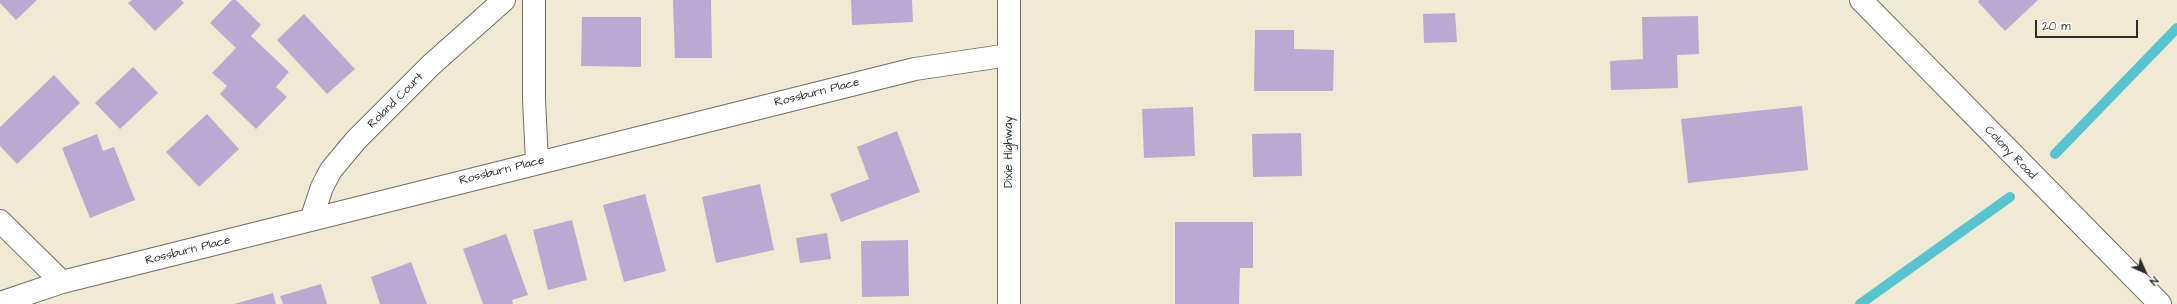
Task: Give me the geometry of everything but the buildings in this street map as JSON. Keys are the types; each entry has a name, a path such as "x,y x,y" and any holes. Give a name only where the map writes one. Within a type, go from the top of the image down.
{"street":[{"name":"Roland Court","path":"312,220 322,187 331,170 356,140 431,65 504,0"},
{"path":"534,0 534,99 537,162"},
{"name":"Dixie Highway","path":"1009,304 1008,55 1010,0"},
{"name":"Colony Road","path":"1861,0 2160,304"},
{"name":"Rossburn Place","path":"0,304 62,282 537,162 915,69 1008,55"},
{"path":"0,221 62,282"}],"waterway":[{"path":"2055,154 2177,28"},
{"path":"1860,304 2010,197"}]}
